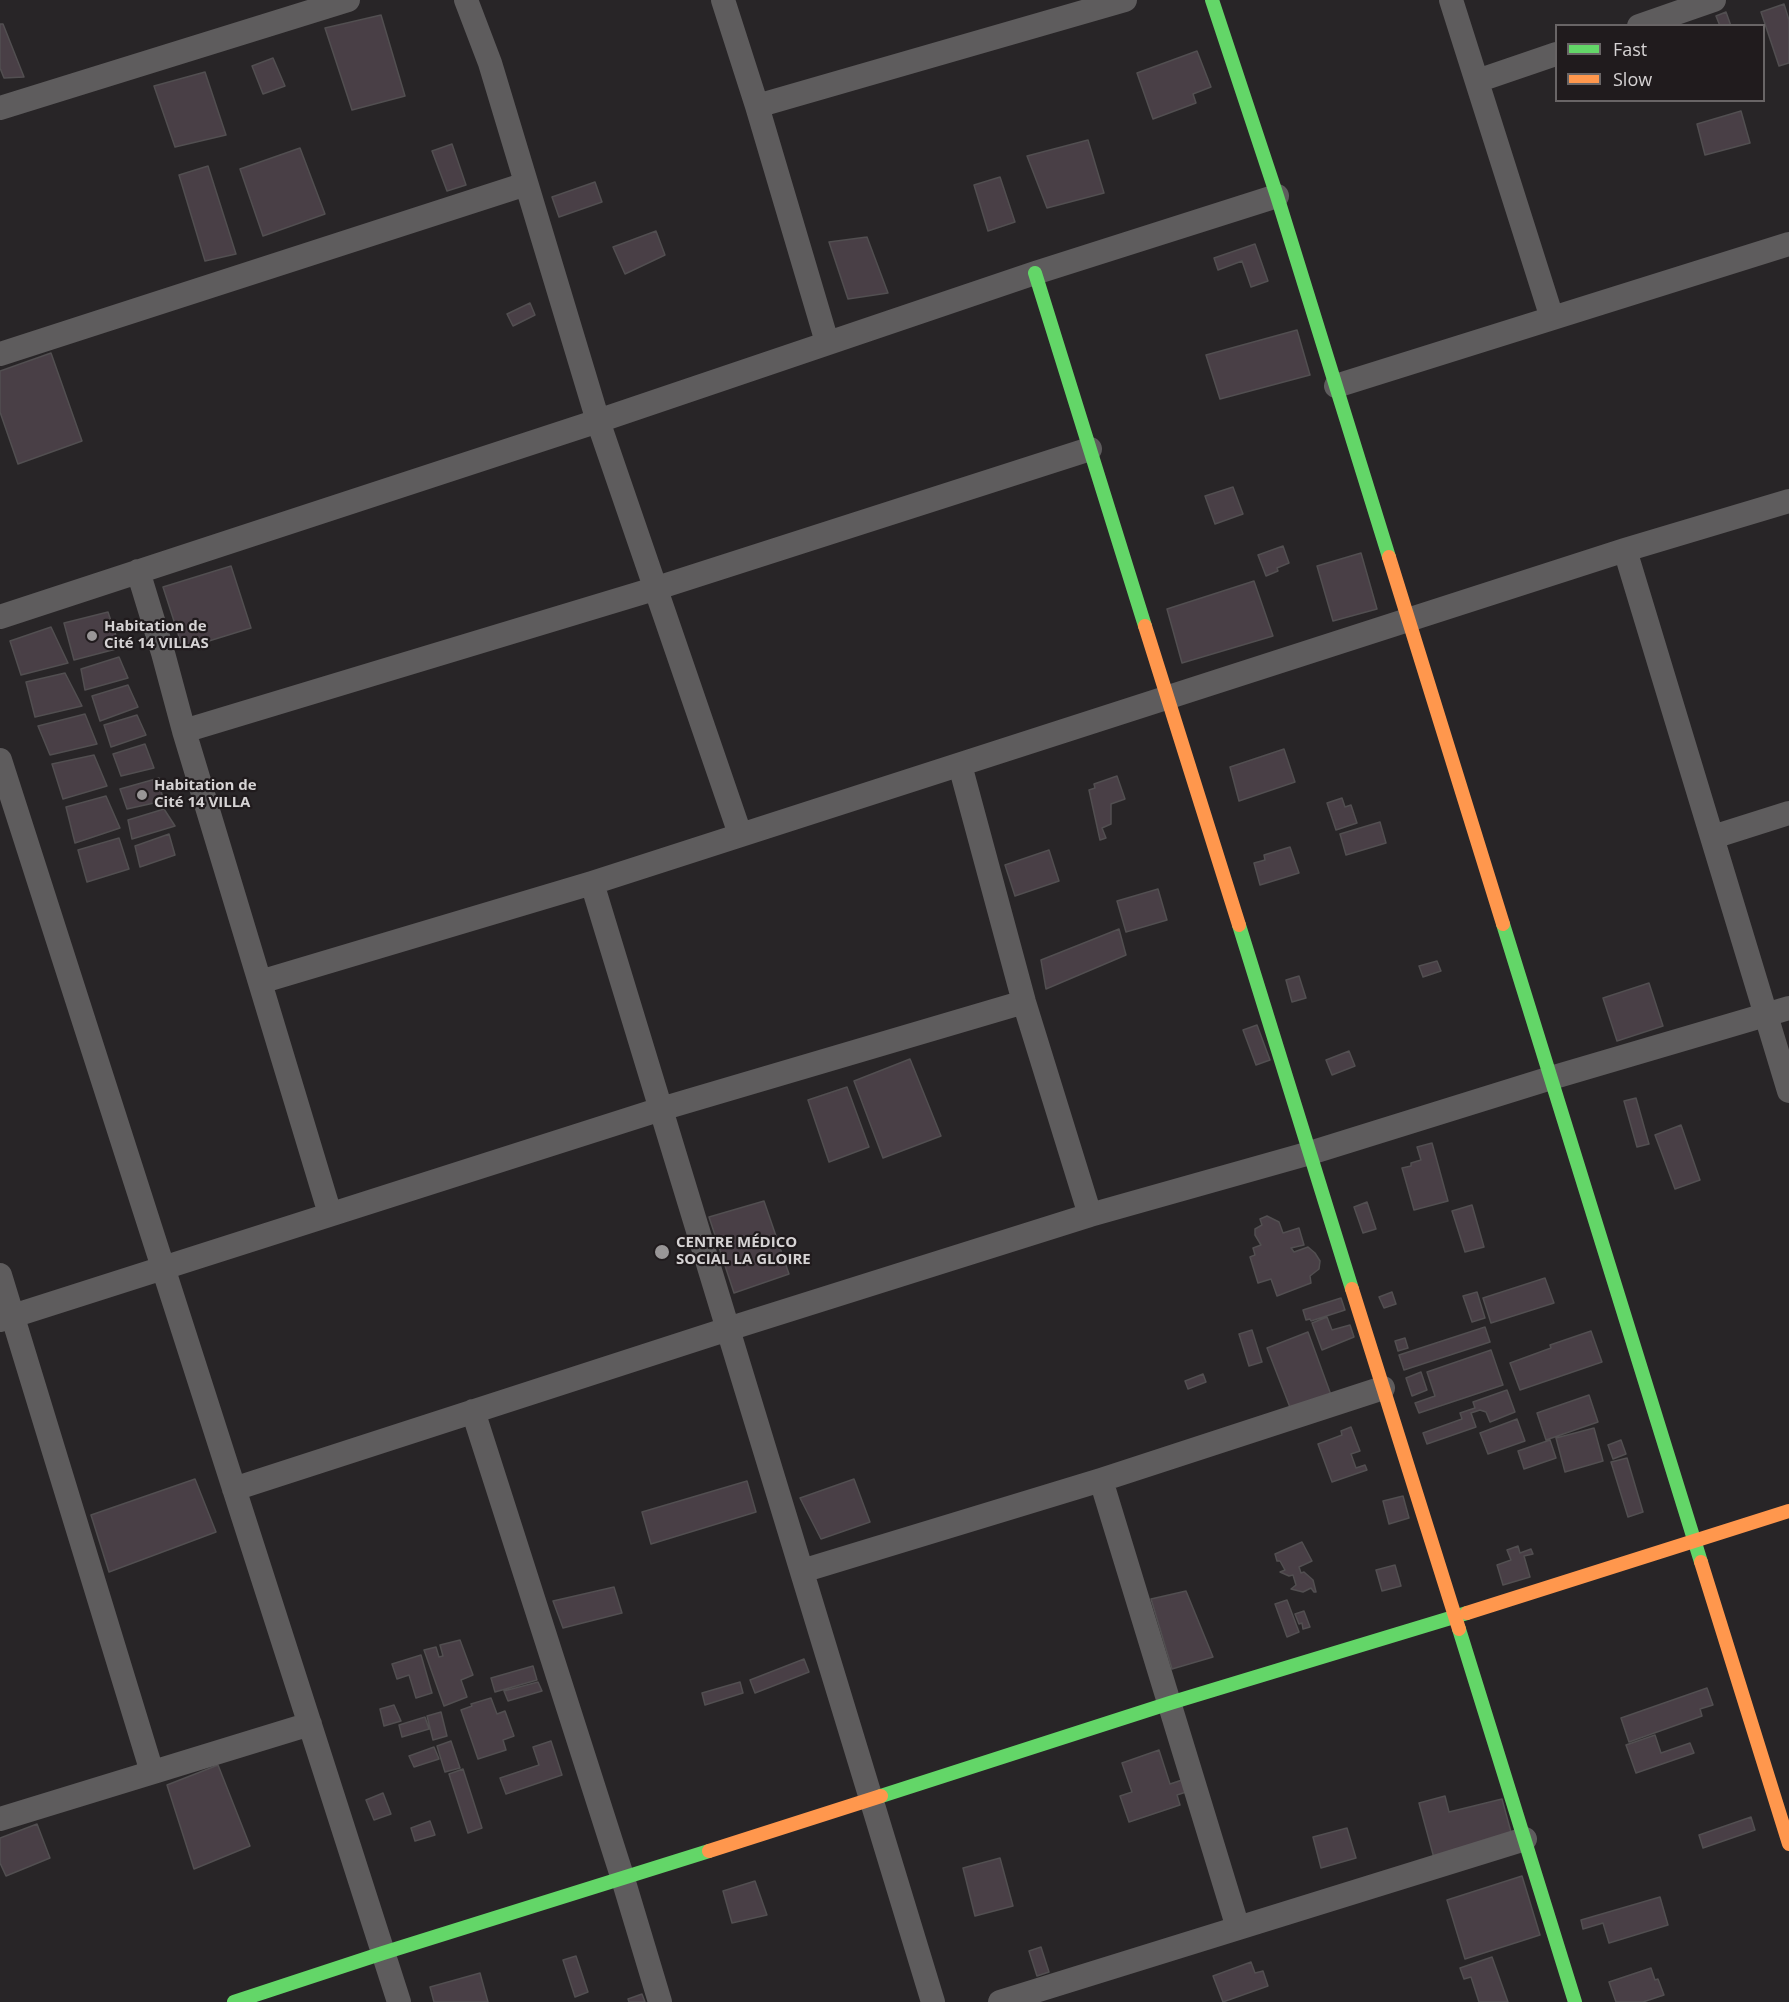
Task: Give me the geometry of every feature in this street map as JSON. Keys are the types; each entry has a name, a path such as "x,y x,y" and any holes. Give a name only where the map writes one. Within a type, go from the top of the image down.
{"street":[{"path":"0,108 348,0"},
{"path":"466,0 490,63 598,422 740,834"},
{"path":"723,0 827,342"},
{"path":"757,106 1125,0"},
{"path":"1212,0 1277,196 1789,1844"},
{"path":"1451,0 1552,318"},
{"path":"1645,24 1714,0"},
{"path":"1477,81 1555,55"},
{"path":"0,354 526,184"},
{"path":"0,617 598,422 827,342 1035,273 1277,196"},
{"path":"1336,386 1789,244"},
{"path":"1035,273 1575,2002"},
{"path":"184,731 654,589 1090,449"},
{"path":"260,982 592,883 1625,550 1789,501"},
{"path":"1625,550 1713,837 1778,1011 1789,1091"},
{"path":"138,571 330,1214"},
{"path":"960,765 1024,1002 1090,1215"},
{"path":"2,772 399,2002"},
{"path":"1713,837 1789,813"},
{"path":"592,883 933,2002"},
{"path":"7,1318 661,1109 1024,1002"},
{"path":"234,1489 1090,1215 1310,1153 1778,1011"},
{"path":"0,1275 7,1318 152,1772"},
{"path":"802,1571 1101,1480 1383,1388"},
{"path":"474,1411 660,2002"},
{"path":"1101,1480 1238,1928"},
{"path":"234,2002 1170,1703 1455,1617 1789,1511"},
{"path":"0,1819 310,1724"},
{"path":"1000,2002 1524,1839"}],"building":[{"path":"1784,4 1789,20 1789,63 1779,66 1761,12"},
{"path":"1726,12 1730,24 1719,24 1716,16"},
{"path":"381,15 405,96 352,110 325,28"},
{"path":"0,24 3,24 24,77 4,78 0,68"},
{"path":"1197,51 1211,87 1193,94 1196,103 1153,119 1137,73"},
{"path":"273,58 285,86 263,94 252,66"},
{"path":"205,72 226,135 175,147 154,86"},
{"path":"1741,111 1750,143 1705,155 1697,124"},
{"path":"1088,140 1104,193 1047,208 1027,156"},
{"path":"452,144 466,185 447,191 432,151"},
{"path":"300,148 325,214 263,236 240,169"},
{"path":"208,166 236,254 205,261 179,175"},
{"path":"1000,177 1015,222 988,231 974,185"},
{"path":"595,182 602,202 559,217 552,197"},
{"path":"656,231 665,255 625,274 613,247"},
{"path":"867,237 888,293 848,299 829,242"},
{"path":"1255,244 1268,281 1251,287 1242,261 1218,270 1214,258"},
{"path":"530,303 535,315 513,326 507,314"},
{"path":"1297,330 1310,375 1220,399 1206,355"},
{"path":"51,353 82,441 18,464 0,412 0,371"},
{"path":"1233,487 1243,514 1215,524 1205,496"},
{"path":"1283,546 1289,563 1266,576 1258,555"},
{"path":"1361,553 1377,609 1333,621 1317,566"},
{"path":"231,566 251,628 183,649 163,587"},
{"path":"1254,581 1273,636 1182,663 1167,609"},
{"name":"Habitation de Cité 14 VILLAS","path":"108,612 120,648 74,660 64,623"},
{"name":"Habitation de Cité 14 VILLAS","path":"51,627 68,663 21,675 10,641"},
{"name":"Habitation de Cité 14 VILLAS","path":"119,657 128,678 85,690 81,669"},
{"name":"Habitation de Cité 14 VILLAS","path":"65,673 82,706 35,717 26,682"},
{"name":"Habitation de Cité 14 VILLAS","path":"128,685 138,707 100,721 92,696"},
{"path":"85,714 97,744 50,755 38,726"},
{"path":"137,715 146,735 111,747 104,725"},
{"path":"145,744 154,768 121,776 113,754"},
{"path":"1284,749 1295,782 1239,801 1230,767"},
{"path":"94,755 107,786 63,799 52,764"},
{"path":"1117,776 1125,799 1111,804 1111,824 1102,828 1106,838 1100,840 1089,790 1095,788 1094,784"},
{"name":"Habitation de Cité 14 VILLA","path":"159,778 163,801 127,809 120,789"},
{"path":"106,796 120,828 75,843 66,807"},
{"path":"1342,798 1345,807 1351,805 1357,823 1336,830 1327,803"},
{"path":"164,809 175,826 132,839 128,820"},
{"path":"1380,822 1386,843 1346,855 1340,834"},
{"path":"169,834 175,855 140,867 135,846"},
{"path":"119,838 129,869 87,882 78,850"},
{"path":"1290,847 1299,873 1260,885 1254,863 1265,860 1264,855"},
{"path":"1049,850 1059,881 1015,896 1005,865"},
{"path":"1158,889 1167,920 1126,932 1117,901"},
{"path":"1119,929 1126,955 1046,989 1041,960"},
{"path":"1437,961 1441,971 1423,977 1419,966"},
{"path":"1299,976 1306,998 1292,1002 1286,980"},
{"path":"1649,983 1663,1026 1617,1041 1603,998"},
{"path":"1257,1025 1270,1060 1256,1065 1243,1030"},
{"path":"1349,1051 1355,1066 1332,1075 1326,1060"},
{"path":"910,1059 941,1136 883,1158 854,1081"},
{"path":"847,1087 869,1147 829,1162 808,1100"},
{"path":"1636,1098 1649,1144 1637,1147 1624,1101"},
{"path":"1681,1125 1700,1180 1675,1189 1655,1135"},
{"path":"1432,1143 1448,1201 1414,1210 1402,1168 1421,1160 1417,1147"},
{"path":"764,1201 789,1274 734,1293 709,1217"},
{"path":"1367,1202 1376,1229 1363,1233 1354,1207"},
{"path":"1472,1205 1484,1247 1465,1252 1452,1211"},
{"path":"1267,1216 1279,1222 1283,1233 1299,1228 1304,1245 1291,1248 1294,1252 1308,1247 1320,1261 1319,1269 1310,1276 1311,1283 1277,1296 1271,1279 1258,1283 1250,1257 1255,1255 1253,1248 1261,1245 1255,1235 1255,1229 1262,1225 1260,1219"},
{"path":"1545,1278 1554,1303 1491,1323 1483,1298"},
{"path":"1392,1292 1396,1304 1384,1308 1379,1297"},
{"path":"1477,1292 1485,1318 1472,1322 1463,1296"},
{"path":"1341,1298 1345,1310 1311,1321 1306,1320 1303,1310"},
{"path":"1327,1317 1332,1330 1350,1325 1354,1337 1322,1350 1312,1323"},
{"path":"1485,1327 1490,1342 1404,1370 1399,1355"},
{"path":"1252,1330 1262,1362 1249,1366 1239,1334"},
{"path":"1591,1331 1602,1362 1520,1390 1510,1363 1551,1348 1550,1345"},
{"path":"1308,1332 1331,1395 1291,1410 1267,1348"},
{"path":"1405,1338 1408,1348 1398,1351 1395,1341"},
{"path":"1491,1350 1503,1385 1419,1413 1415,1403 1435,1396 1427,1372"},
{"path":"1421,1372 1427,1390 1412,1396 1406,1378"},
{"path":"1203,1374 1206,1382 1188,1389 1185,1381"},
{"path":"1507,1390 1515,1412 1490,1422 1486,1412 1480,1410 1471,1413 1476,1427 1427,1444 1423,1433 1462,1419 1460,1413 1475,1408 1473,1402"},
{"path":"1589,1395 1598,1422 1546,1440 1537,1413"},
{"path":"1517,1419 1525,1441 1488,1454 1480,1433"},
{"path":"1351,1427 1360,1451 1351,1454 1356,1468 1365,1465 1367,1470 1332,1482 1318,1444 1342,1435 1341,1431"},
{"path":"1594,1428 1603,1461 1565,1472 1556,1438"},
{"path":"1550,1440 1556,1458 1524,1469 1518,1451"},
{"path":"1621,1440 1626,1454 1613,1459 1608,1445"},
{"path":"1627,1458 1643,1512 1628,1517 1611,1462"},
{"path":"195,1479 216,1532 109,1572 91,1515"},
{"path":"854,1479 870,1522 821,1539 800,1498"},
{"path":"747,1481 756,1512 651,1544 642,1512"},
{"path":"1403,1496 1409,1518 1389,1524 1383,1501"},
{"path":"1302,1542 1312,1561 1299,1567 1301,1573 1304,1572 1313,1580 1316,1592 1311,1588 1303,1592 1291,1589 1296,1585 1293,1575 1289,1576 1280,1572 1285,1570 1280,1561 1277,1561 1275,1554"},
{"path":"1518,1546 1520,1553 1531,1549 1533,1554 1524,1556 1530,1577 1503,1585 1497,1565 1511,1560 1507,1550"},
{"path":"1395,1565 1401,1586 1382,1591 1376,1570"},
{"path":"614,1587 622,1613 563,1628 553,1601"},
{"path":"1186,1591 1213,1657 1172,1669 1151,1599"},
{"path":"1287,1600 1299,1632 1287,1637 1275,1604"},
{"path":"1304,1611 1310,1627 1303,1629 1302,1623 1299,1624 1295,1614"},
{"path":"460,1640 473,1675 461,1680 467,1697 444,1706 424,1650 436,1647 439,1657 443,1656 440,1645"},
{"path":"421,1655 432,1693 416,1698 409,1675 397,1679 392,1664"},
{"path":"804,1659 809,1672 755,1693 750,1680"},
{"path":"533,1666 537,1680 495,1692 491,1678"},
{"path":"538,1682 542,1691 508,1701 504,1691"},
{"path":"740,1682 743,1693 705,1705 702,1693"},
{"path":"1707,1688 1713,1705 1700,1709 1702,1716 1629,1742 1621,1718"},
{"path":"491,1698 497,1714 505,1711 514,1736 503,1740 506,1750 478,1759 461,1710 472,1706 471,1704"},
{"path":"394,1705 401,1721 384,1726 380,1709"},
{"path":"441,1712 447,1736 433,1740 427,1716"},
{"path":"425,1717 429,1729 402,1737 399,1725"},
{"path":"1655,1735 1661,1753 1690,1743 1694,1753 1636,1773 1626,1745"},
{"path":"451,1741 460,1768 445,1772 437,1746"},
{"path":"551,1741 562,1775 506,1794 500,1778 539,1765 533,1747"},
{"path":"434,1747 439,1759 414,1767 409,1756"},
{"path":"1159,1750 1170,1784 1182,1780 1186,1792 1177,1795 1180,1805 1129,1822 1120,1796 1132,1792 1122,1763"},
{"path":"218,1765 250,1846 194,1869 167,1785"},
{"path":"463,1769 482,1828 468,1833 449,1774"},
{"path":"383,1793 391,1814 374,1820 366,1800"},
{"path":"1445,1796 1449,1812 1502,1799 1511,1832 1434,1858 1419,1803"},
{"path":"1751,1817 1755,1830 1703,1848 1699,1835"},
{"path":"430,1821 435,1835 415,1841 411,1828"},
{"path":"37,1824 50,1858 6,1876 0,1863 0,1838"},
{"path":"1347,1828 1356,1858 1321,1868 1313,1837"},
{"path":"1000,1858 1013,1906 975,1916 963,1868"},
{"path":"1522,1876 1540,1935 1465,1959 1447,1900"},
{"path":"755,1881 767,1915 732,1923 723,1891"},
{"path":"1660,1897 1668,1925 1609,1943 1603,1923 1583,1929 1581,1920"},
{"path":"1041,1947 1049,1972 1037,1976 1029,1951"},
{"path":"576,1956 588,1992 575,1997 563,1960"},
{"path":"1492,1957 1508,2002 1479,2002 1471,1977 1464,1979 1460,1968"},
{"path":"1251,1962 1255,1973 1263,1971 1268,1986 1223,2002 1213,1976"},
{"path":"1651,1968 1664,1995 1643,2002 1616,2002 1609,1982"},
{"path":"480,1973 488,2002 434,2002 430,1987"},
{"path":"642,1994 645,2002 629,2002 628,1999"}],"traffic: fast":[{"path":"1212,0 1277,196 1389,557"},
{"path":"1035,273 1145,626"},
{"path":"1503,924 1701,1562"},
{"path":"1239,925 1352,1289"},
{"path":"881,1796 1170,1703 1467,1613"},
{"path":"1459,1629 1575,2002"},
{"path":"234,2002 709,1851"}],"traffic: slow":[{"path":"1389,557 1503,924"},
{"path":"1145,626 1239,925"},
{"path":"1352,1289 1459,1629"},
{"path":"1467,1613 1789,1511"},
{"path":"1701,1562 1789,1844"},
{"path":"709,1851 881,1796"}],"place":[{"name":"Habitation de Cité 14 VILLAS","path":"92,636"},
{"name":"Habitation de Cité 14 VILLA","path":"142,795"},
{"name":"CENTRE MÉDICO SOCIAL LA GLOIRE","path":"662,1252"}]}
